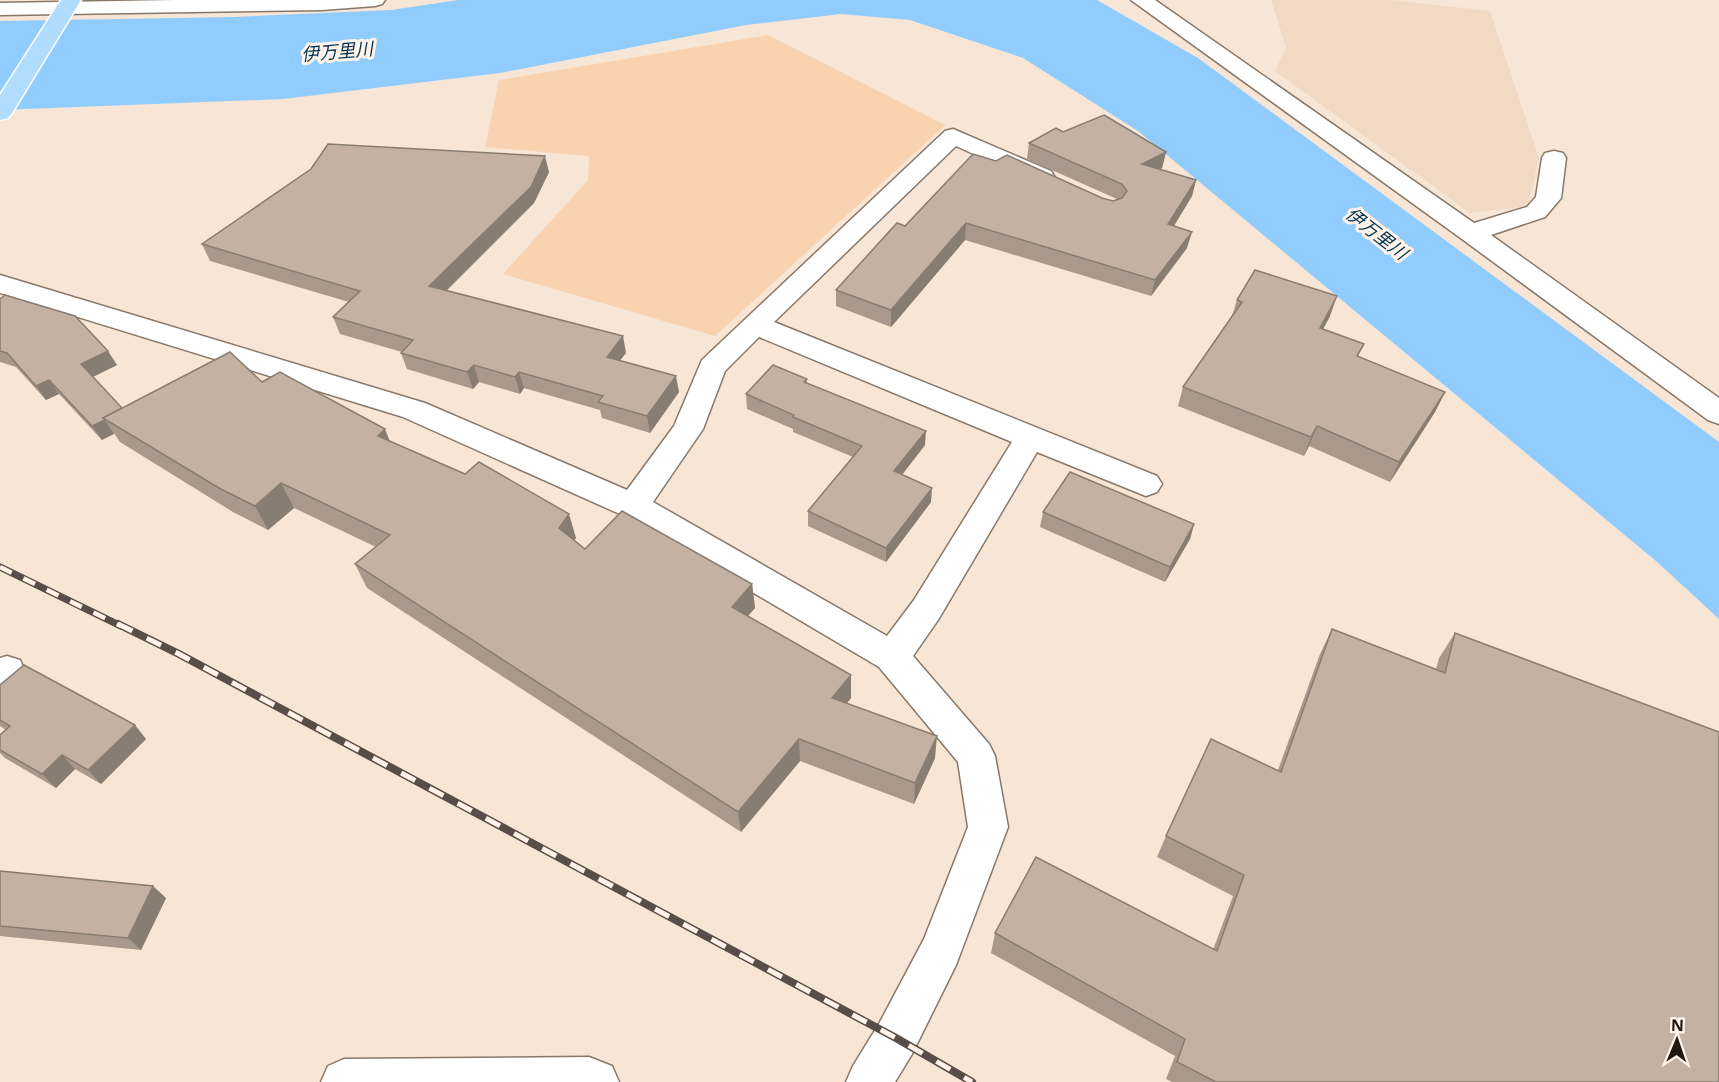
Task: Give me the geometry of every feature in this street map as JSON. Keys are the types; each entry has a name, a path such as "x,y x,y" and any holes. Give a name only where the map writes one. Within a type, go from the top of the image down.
{"main road":[{"path":"0,113 68,5"}],"street":[{"path":"0,9 68,5 322,4 375,0"},
{"path":"1141,0 1471,232 1719,413"},
{"path":"633,506 688,429 712,367 953,135 1068,188"},
{"path":"1471,232 1536,212 1548,198 1554,158"},
{"path":"0,284 414,410 633,506 892,657 976,756 988,827 941,950 896,1038 869,1082"},
{"path":"754,325 1146,484"},
{"path":"892,657 926,610 1031,437"},
{"path":"344,1082 589,1080 596,1082"}],"shaded area":[{"path":"1271,0 1391,0 1490,11 1539,158 1528,206 1470,213 1275,71 1286,47"},
{"path":"768,35 945,125 715,336 503,274 588,180 589,156 485,147 499,80"}],"water":[{"name":"伊万里川","path":"458,0 1097,0 1198,58 1719,442 1719,619 1656,561 1138,131 1023,58 910,20 841,14 746,25 500,73 283,99 0,110 0,21 234,17 391,10"}],"building":[{"path":"1104,115 1166,152 1142,164 1196,180 1168,224 1192,232 1155,280 966,223 891,310 836,290 897,223 905,226 973,154 996,161 1007,155 1102,198 1113,201 1122,198 1127,191 1122,184 1029,143 1056,128 1063,132"},
{"path":"328,144 545,156 531,187 429,286 623,336 607,357 676,376 647,416 598,402 603,396 519,372 515,377 474,365 467,372 401,353 413,340 333,317 360,291 202,244 311,169"},
{"path":"1255,270 1337,296 1320,328 1364,344 1357,356 1445,392 1399,462 1317,426 1311,437 1183,387 1242,302 1237,300"},
{"path":"5,295 75,316 108,351 81,364 122,408 92,426 49,380 36,386 7,353 0,351 0,299"},
{"path":"230,352 262,382 280,372 385,429 378,436 465,474 479,462 569,514 559,528 585,549 622,511 752,584 732,607 851,675 832,698 937,736 915,783 799,739 738,812 355,564 390,535 281,483 255,506 219,488 103,418"},
{"path":"773,365 807,379 804,382 926,431 894,471 932,488 886,548 808,511 862,446 746,394"},
{"path":"1070,472 1194,524 1170,567 1043,512"},
{"path":"1332,629 1445,673 1455,633 1719,732 1719,1082 1216,1082 1177,1062 1185,1039 995,933 1036,857 1217,951 1244,875 1166,836 1211,739 1281,772"},
{"path":"24,665 135,725 88,770 62,755 42,774 0,750 0,735 10,726 0,720 0,685"},
{"path":"0,871 153,886 128,938 0,926"}],"railway":[{"path":"0,567 121,626"},
{"path":"118,624 179,654 896,1038 972,1082"}]}
